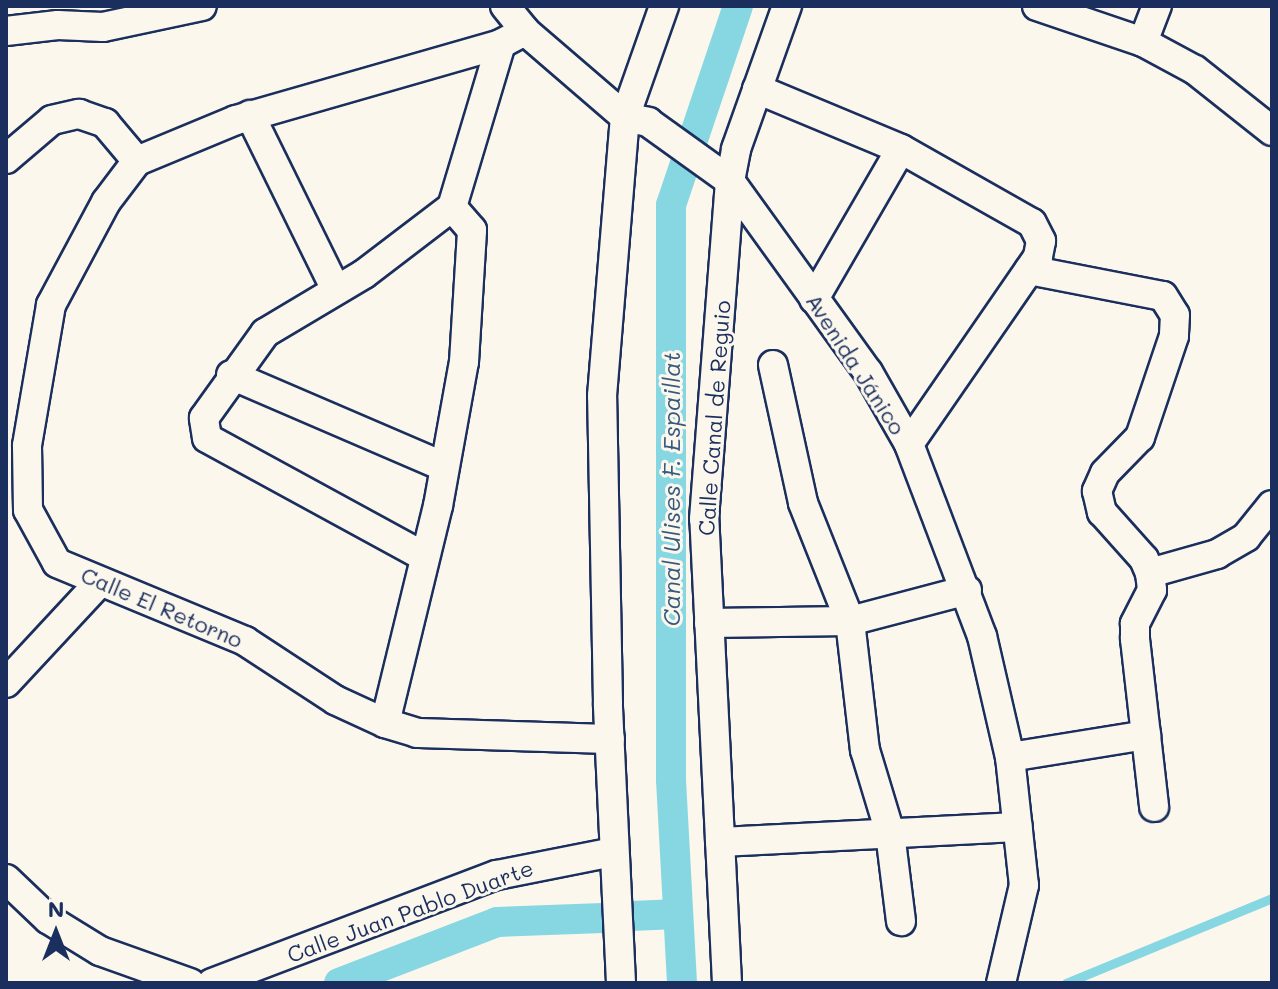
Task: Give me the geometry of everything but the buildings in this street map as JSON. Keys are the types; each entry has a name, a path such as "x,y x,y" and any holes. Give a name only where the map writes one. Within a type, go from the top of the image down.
{"street":[{"path":"6,31 58,15 103,27 202,6"},
{"name":"Avenida Jánico","path":"505,6 513,38 723,175 868,372 909,444 967,590 1010,757 1024,885 1001,983"},
{"path":"621,983 613,852 602,396 636,119 664,6"},
{"name":"Calle Canal de Reguio","path":"727,983 704,519 723,175 787,6"},
{"path":"1037,6 1143,42 1195,70 1272,131"},
{"path":"1143,42 1157,6"},
{"path":"6,159 52,120 79,114 105,123 137,161 250,115 513,38"},
{"path":"425,557 207,438 204,418 231,375 265,333 336,290 452,207 513,38"},
{"path":"757,89 901,149 1032,223 1041,241 1029,270 909,444"},
{"path":"250,115 336,290"},
{"path":"814,299 901,149"},
{"name":"Calle El Retorno","path":"137,161 94,222 51,305 27,446 28,510 57,563 99,583 167,604 245,641 335,700 385,723 417,733 610,739"},
{"path":"385,723 425,557 464,362 472,230 452,207"},
{"path":"1029,270 1163,296 1175,315 1174,336 1140,437 1105,473 1097,491 1102,512 1144,559 1150,573 1152,590 1135,624 1154,807"},
{"path":"773,365 803,503 850,621 865,750 890,833 901,921"},
{"path":"231,375 442,466"},
{"path":"1150,573 1217,554 1246,537 1272,505"},
{"path":"10,671 99,583"},
{"path":"709,623 850,621 967,590"},
{"path":"1010,757 1146,735"},
{"path":"720,842 1018,827"},
{"name":"Calle Juan Pablo Duarte","path":"212,983 497,875 613,852"},
{"path":"6,879 48,919 100,951 190,983"}],"waterway":[{"name":"Canal Ulises F. Espaillat","path":"682,983 671,779 671,205 738,6"},
{"path":"1066,983 1272,898"},
{"path":"631,916 678,914"},
{"path":"339,983 497,922 603,918"}]}
